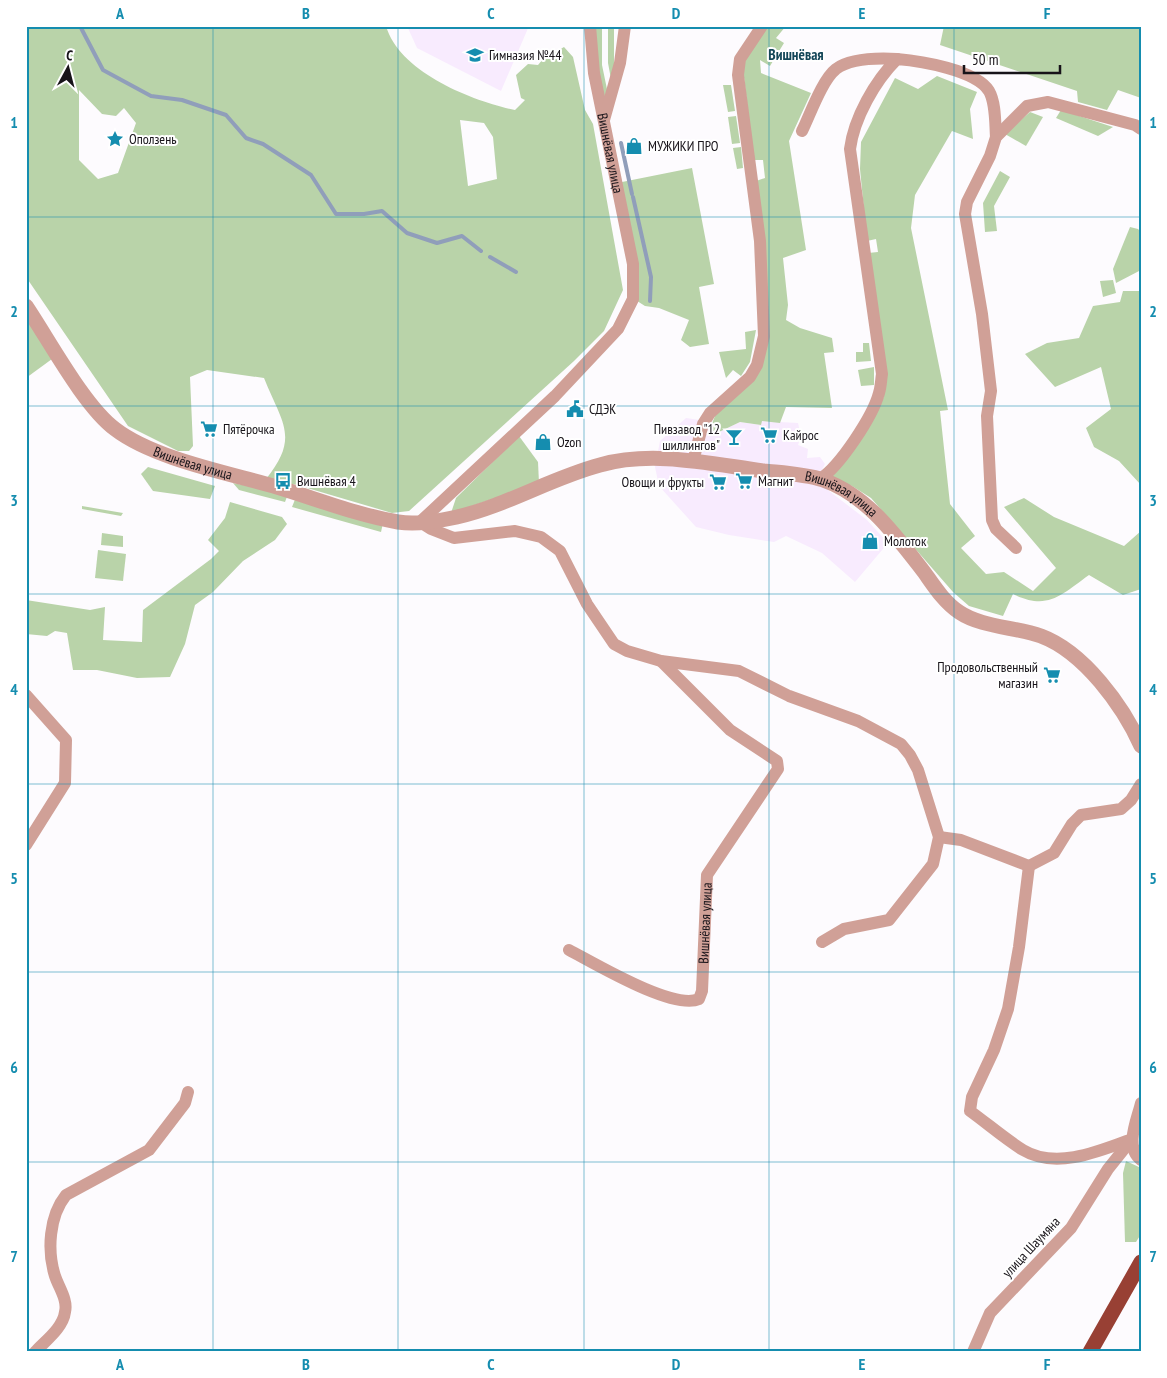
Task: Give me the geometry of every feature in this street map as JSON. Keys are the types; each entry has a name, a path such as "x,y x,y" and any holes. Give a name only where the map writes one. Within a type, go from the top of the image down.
{"highway":[{"path":"1090,1352 1141,1262"}],"street":[{"name":"Вишнёвая улица","path":"420,522 556,396 618,329 633,299 633,264 594,74 590,26"},
{"path":"604,123 620,63 625,26"},
{"path":"694,461 703,424 710,414 750,376 756,365 764,336 760,241 738,75 740,60 762,26"},
{"path":"802,131 823,88 835,70 846,64 881,58 915,60 966,74 982,82 990,92 996,137 990,156 967,202 964,214 982,314 991,391 987,416 992,520 996,529 1016,548"},
{"path":"820,479 828,474 842,458 879,395 882,374 850,149 852,133 873,92 887,68 897,59"},
{"path":"996,137 1027,106 1048,102 1135,125 1141,129"},
{"name":"Вишнёвая улица","path":"26,306 88,400 116,430 147,446 182,459 368,515 401,522 420,522 459,516 600,465 650,458 694,461 820,479 844,488 864,502 906,548 945,600 959,612 972,618 1042,637 1058,644 1093,673 1111,695 1141,746"},
{"path":"420,522 454,538 515,531 541,537 560,552 587,604 614,644 627,651 661,661 740,671 789,696 858,721 901,744 910,755 918,770 939,837 933,864 889,920 844,929 822,942"},
{"name":"Вишнёвая улица","path":"568,950 661,996 694,1002 699,999 702,991 707,875 778,769 776,761 730,730 661,661"},
{"path":"26,695 66,740 65,784 26,845"},
{"path":"939,837 961,840 1029,866 1054,853 1072,824 1081,815 1121,809 1131,800 1141,784"},
{"path":"1029,866 1019,948 1008,1009 994,1050 972,1097 970,1111 1024,1151 1038,1156 1066,1159 1107,1149 1132,1139"},
{"path":"35,1352 60,1324 65,1314 66,1303 51,1257 50,1242 58,1205 66,1195 149,1150 185,1103 188,1092"},
{"path":"1141,1103 1132,1139 1133,1151 1141,1160"},
{"name":"улица Шаумяна","path":"972,1352 990,1313 1071,1228 1108,1169 1132,1139"}],"shaded area":[{"name":"Гимназия №44","path":"407,26 529,26 501,91 417,48"},
{"path":"686,418 713,422 709,431 719,432 740,422 761,425 761,421 798,423 801,436 798,445 808,449 807,458 820,457 825,464 816,481 867,520 888,543 855,582 822,553 786,536 774,542 729,535 696,527 659,486 655,467 660,441"}],"green space":[{"path":"26,26 386,26 394,42 406,57 439,82 479,100 515,110 525,100 521,98 516,75 528,64 538,65 543,59 564,47 573,57 585,110 593,124 623,290 604,331 574,361 409,511 392,513 297,485 266,479 283,452 285,440 282,419 264,378 207,370 190,377 193,446 189,451 178,451 128,426 26,277","holes":["79,90 102,114 116,116 124,108 136,123 118,173 98,179 79,160","460,120 484,123 493,137 497,179 468,186"]},
{"path":"595,26 602,26 602,65 608,94 604,101 597,74"},
{"path":"608,26 614,26 614,76 611,79 608,63"},
{"path":"766,26 786,26 776,38 784,43 770,66 760,60 761,73 811,93 789,141 806,250 783,258 788,305 786,320 800,328 832,338 834,352 824,353 832,408 786,407 780,423 762,421 761,425 740,422 719,432 709,431 715,416 761,368 756,181 765,178 763,160 754,160 742,61"},
{"path":"944,26 1141,26 1141,98 1118,90 1107,110 1078,102 1077,91 940,45"},
{"path":"937,76 977,92 970,109 973,139 952,131 915,195 911,228 948,410 940,411 950,504 975,536 961,548 986,574 1004,572 1033,591 1056,568 1004,507 1024,498 1054,517 1124,546 1141,531 1141,589 1123,595 1089,575 1062,594 1045,601 1025,599 1013,594 1003,616 969,606 953,592 871,498 852,486 827,478 884,397 868,253 878,252 876,239 867,241 860,169 861,142 895,78 918,89"},
{"path":"723,85 731,85 735,111 728,112"},
{"path":"1061,110 1113,127 1098,136 1056,118"},
{"path":"1030,112 1043,117 1026,146 1005,134"},
{"path":"736,116 740,143 732,144 728,117"},
{"path":"741,147 743,168 737,169 733,148"},
{"path":"692,168 714,284 699,287 709,344 690,347 681,340 689,320 659,308 645,306 634,299 617,183"},
{"path":"1000,171 1010,177 994,206 997,231 985,232 983,203"},
{"path":"1130,227 1141,232 1141,270 1116,283 1113,269"},
{"path":"1113,280 1116,293 1103,297 1100,281"},
{"path":"1123,291 1141,291 1141,485 1119,461 1094,447 1086,428 1111,409 1101,367 1055,387 1025,354 1047,343 1079,338 1093,306 1120,302"},
{"path":"26,318 52,359 26,378"},
{"path":"756,330 750,362 741,376 733,370 726,378 719,352 746,349 745,332"},
{"path":"863,343 869,343 871,361 856,362 856,352 863,352"},
{"path":"874,367 874,385 861,386 858,370"},
{"path":"519,436 538,462 539,483 451,513 456,498"},
{"path":"148,467 215,486 210,499 153,491 141,474"},
{"path":"233,483 288,494 285,502 239,490"},
{"path":"296,497 383,523 381,532 292,507"},
{"path":"230,502 282,517 287,524 275,540 243,561 213,592 195,605 185,644 170,677 137,678 97,670 73,670 67,633 55,631 47,636 26,634 26,600 90,610 105,607 103,640 142,642 143,610 219,551 208,540 225,518"},
{"path":"82,506 123,513 121,516 82,509"},
{"path":"102,533 123,536 123,547 101,545"},
{"path":"98,550 126,554 123,581 95,578"},
{"path":"1126,1161 1141,1168 1141,1234 1136,1242 1125,1242 1123,1173"}],"waterway":[{"path":"80,26 103,70 151,96 182,100 226,115 246,138 263,144 311,175 336,214 364,214 382,211 407,233 437,243 462,236 481,251"},
{"path":"621,143 632,194"},
{"path":"633,197 651,277 650,301"},
{"path":"490,257 516,272"}],"place":[{"name":"Гимназия №44","path":"475,55"},
{"name":"Оползень","path":"115,139"},
{"name":"МУЖИКИ ПРО","path":"634,146"},
{"name":"СДЭК","path":"575,409"},
{"name":"Пятёрочка","path":"209,429"},
{"name":"Кайрос","path":"769,435"},
{"name":"Пивзавод \"12 шиллингов\"","path":"734,437"},
{"name":"Ozon","path":"543,442"},
{"name":"Вишнёвая 4","path":"283,481"},
{"name":"Магнит","path":"744,481"},
{"name":"Овощи и фрукты","path":"718,482"},
{"name":"Молоток","path":"870,541"},
{"name":"Продовольственный магазин","path":"1052,675"}],"district":[{"name":"Вишнёвая","path":"796,55"}]}
